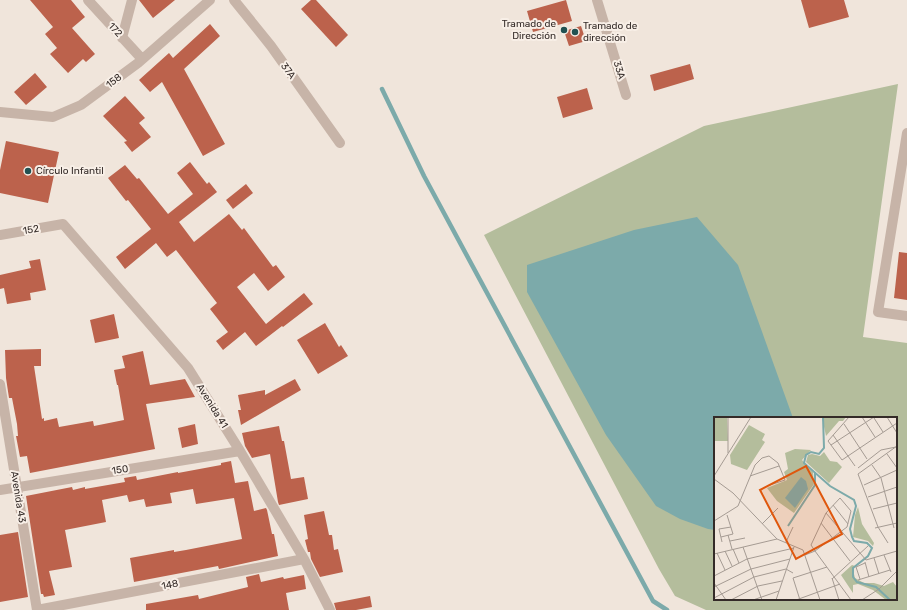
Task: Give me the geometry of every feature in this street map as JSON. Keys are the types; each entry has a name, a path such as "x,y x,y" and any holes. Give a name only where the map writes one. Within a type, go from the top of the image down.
{"street":[{"name":"172","path":"88,0 142,59"},
{"path":"122,38 132,0"},
{"name":"158","path":"0,112 53,117 82,105 142,59 210,0"},
{"name":"37A","path":"234,0 271,46 340,143"},
{"name":"33A","path":"597,0 626,95"},
{"path":"907,133 878,312 907,316"},
{"name":"152","path":"0,235 63,224"},
{"name":"Avenida 41","path":"63,224 188,368 240,451 304,559 330,610"},
{"name":"Avenida 43","path":"0,384 37,610"},
{"name":"150","path":"0,490 240,451"},
{"name":"148","path":"37,610 304,559"}],"green space":[{"path":"898,84 863,337 907,343 907,610 706,610 675,596 659,569 484,235 704,126"}],"water":[{"path":"697,217 738,265 793,417 714,417 714,530 680,519 656,506 606,435 527,292 527,265 634,230"}],"building":[{"path":"30,0 71,0 85,17 72,28 95,54 86,62 83,59 68,73 50,54 57,48 45,34 53,27"},
{"path":"139,0 175,0 153,18"},
{"path":"311,0 316,0 348,35 336,47 301,9"},
{"path":"566,0 572,21 533,32 527,11"},
{"path":"801,0 844,0 849,17 809,28"},
{"path":"210,24 220,36 184,69 225,144 203,156 162,82 150,92 139,80 169,53 173,58"},
{"path":"581,26 586,41 569,46 564,31"},
{"path":"690,64 694,79 654,91 650,75"},
{"path":"35,73 47,87 26,105 14,92"},
{"path":"587,88 593,109 563,118 557,97"},
{"path":"125,96 145,118 139,123 151,137 132,152 124,142 127,141 103,116"},
{"path":"6,141 59,152 48,203 0,193 0,170"},
{"path":"190,162 207,184 209,182 217,192 179,222 194,242 229,214 242,230 244,228 273,267 276,265 285,277 268,291 254,273 237,287 266,324 304,293 313,304 256,346 245,332 223,350 216,341 228,332 210,309 217,303 176,250 167,257 156,243 125,269 116,257 151,229 108,178 125,165 137,179 139,178 168,214 193,194 177,173"},
{"path":"246,184 253,193 233,209 226,200"},
{"path":"899,252 907,253 907,300 894,298"},
{"path":"40,259 46,290 30,293 31,300 7,304 4,288 0,289 0,275 31,268 29,261"},
{"path":"114,314 119,338 95,343 90,320"},
{"path":"325,323 339,347 341,345 348,356 318,374 297,340"},
{"path":"41,349 41,366 34,366 42,419 44,418 44,421 57,418 59,427 93,421 94,426 124,420 114,370 125,368 122,356 143,351 150,385 185,379 195,397 146,404 155,449 30,473 27,456 20,457 16,436 18,436 17,424 12,398 9,398 6,378 5,350"},
{"path":"295,379 301,390 241,425 238,410 241,410 238,395 265,390 265,395"},
{"path":"195,424 198,444 182,448 178,428"},
{"path":"279,426 282,441 284,441 291,479 304,477 308,499 279,505 270,454 252,458 245,446 242,433"},
{"path":"231,461 235,483 248,481 254,511 266,508 267,510 272,534 274,534 278,556 219,569 218,566 134,582 130,558 174,550 174,552 186,550 242,539 234,498 196,504 193,489 170,493 172,503 146,507 144,499 129,502 127,495 102,500 106,522 65,530 72,567 49,571 55,595 44,597 43,594 41,594 26,496 72,487 73,490 85,487 85,489 125,482 124,478 136,476 137,480 221,465 221,463"},
{"path":"324,511 329,535 332,535 334,550 338,549 343,572 320,577 311,559 310,552 308,552 305,540 308,539 304,515"},
{"path":"18,532 28,597 0,602 0,535"},
{"path":"259,574 261,582 283,577 284,579 304,575 306,589 286,593 289,610 146,610 146,604 198,595 199,599 248,587 246,577"},
{"path":"370,596 372,607 356,610 336,610 334,603"}],"waterway":[{"path":"382,89 424,176 653,601 667,610"}],"place":[{"name":"Tramado de Dirección","path":"564,30"},
{"name":"Tramado de dirección","path":"575,32"},
{"name":"Círculo Infantil","path":"28,171"}]}
